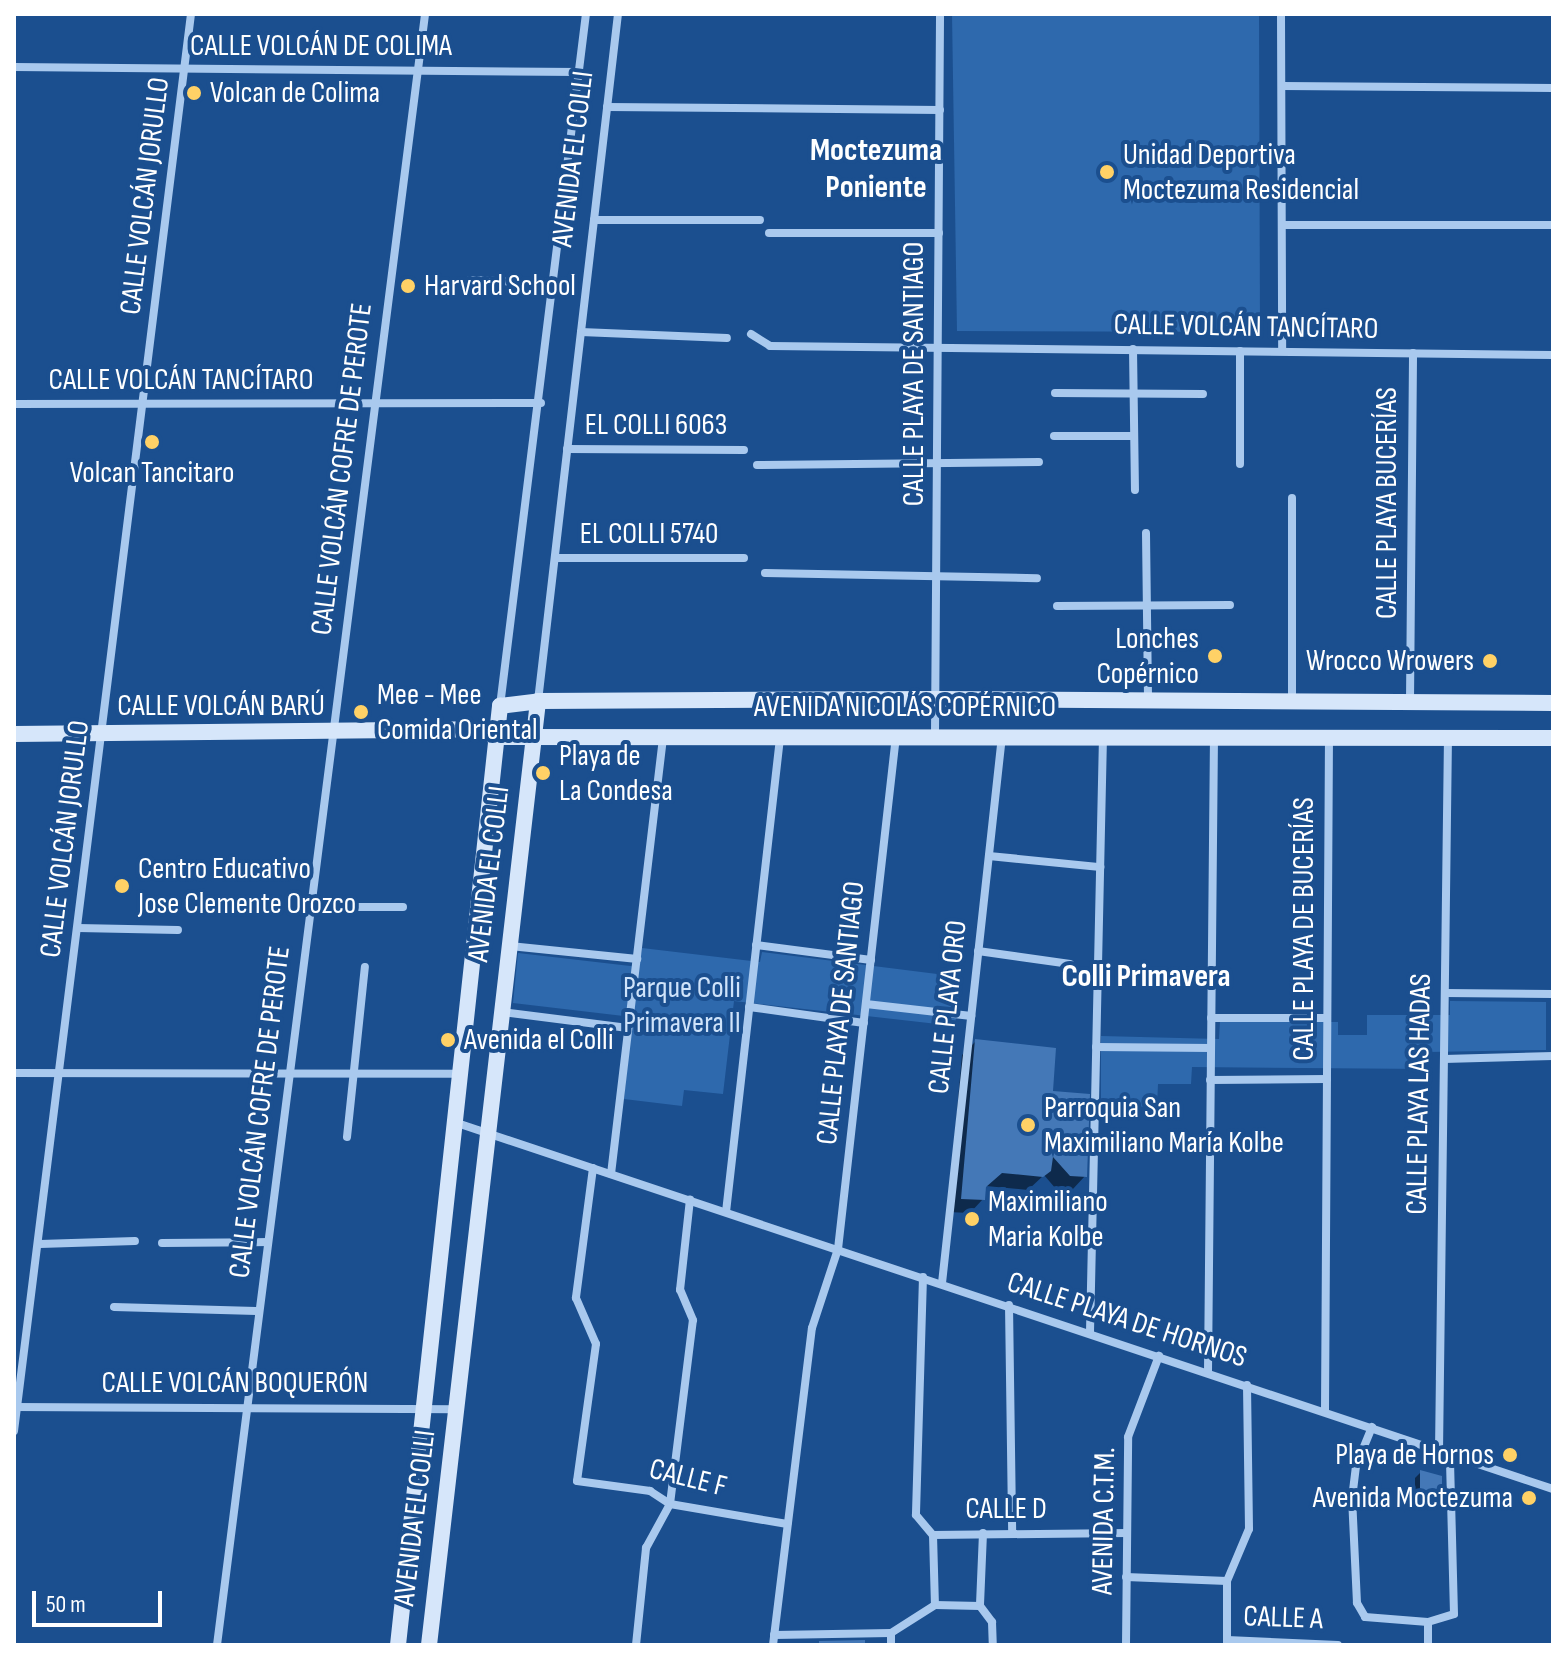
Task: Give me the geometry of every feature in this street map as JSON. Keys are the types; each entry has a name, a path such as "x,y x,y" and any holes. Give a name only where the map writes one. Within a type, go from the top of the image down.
{"street":[{"name":"CALLE VOLCÁN JORULLO","path":"14,1431 40,1244 191,14"},
{"name":"CALLE VOLCÁN COFRE DE PEROTE","path":"217,1645 425,14"},
{"name":"AVENIDA EL COLLI","path":"398,1645 463,1074 500,706 541,403 586,14"},
{"name":"AVENIDA EL COLLI","path":"429,1645 618,14"},
{"name":"CALLE PLAYA DE SANTIAGO","path":"935,735 940,14"},
{"path":"1281,14 1282,351"},
{"name":"CALLE VOLCÁN DE COLIMA","path":"14,67 579,72"},
{"path":"1282,86 1553,88"},
{"path":"607,107 940,110"},
{"path":"594,220 760,220"},
{"path":"1282,225 1553,225"},
{"path":"769,233 939,233"},
{"path":"470,280 555,283"},
{"path":"581,332 727,338"},
{"name":"CALLE VOLCÁN TANCÍTARO","path":"751,334 770,346 1553,355"},
{"path":"1133,349 1135,490"},
{"path":"1240,351 1240,464"},
{"name":"CALLE PLAYA BUCERÍAS","path":"1410,701 1413,353"},
{"path":"1055,393 1203,394"},
{"name":"CALLE VOLCÁN TANCÍTARO","path":"14,404 541,403"},
{"path":"1054,436 1134,436"},
{"name":"EL COLLI 6063","path":"567,449 744,450"},
{"path":"757,465 1039,462"},
{"path":"1292,498 1292,700"},
{"path":"1146,533 1148,699"},
{"name":"EL COLLI 5740","path":"555,558 744,558"},
{"path":"765,573 1037,578"},
{"path":"1057,606 1230,605"},
{"name":"AVENIDA NICOLÁS COPÉRNICO","path":"500,706 538,701 935,699 1553,703"},
{"path":"475,729 500,706"},
{"name":"CALLE VOLCÁN BARÚ","path":"14,734 333,733 475,729 497,737"},
{"path":"611,1174 663,734"},
{"path":"726,1212 780,734"},
{"name":"AVENIDA NICOLÁS COPÉRNICO","path":"497,737 780,734 1553,738"},
{"name":"CALLE PLAYA DE SANTIAGO","path":"773,1640 812,1328 838,1249 896,735"},
{"name":"CALLE PLAYA ORO","path":"942,1283 1002,735"},
{"path":"1208,1372 1214,735"},
{"path":"1090,1332 1103,736"},
{"name":"CALLE PLAYA DE BUCERÍAS","path":"1325,1411 1329,736"},
{"name":"CALLE PLAYA LAS HADAS","path":"1439,1452 1448,736"},
{"path":"989,856 1100,867"},
{"path":"311,907 403,907"},
{"path":"78,928 178,930"},
{"path":"756,945 871,960"},
{"path":"509,946 637,959"},
{"path":"978,951 1070,964"},
{"path":"347,1137 365,967"},
{"path":"1445,993 1553,994"},
{"path":"866,1004 971,1016"},
{"path":"749,1007 864,1023"},
{"path":"501,1012 628,1028"},
{"path":"1211,1018 1327,1018"},
{"path":"1096,1047 1211,1048"},
{"path":"1444,1059 1553,1056"},
{"path":"14,1073 463,1074"},
{"path":"1210,1080 1327,1079"},
{"name":"CALLE PLAYA DE HORNOS","path":"457,1123 1553,1489"},
{"name":"CALLE F","path":"593,1168 576,1298 596,1344 577,1481 650,1491 670,1504 787,1524"},
{"path":"636,1645 646,1548 670,1504 693,1320 680,1290 690,1200"},
{"path":"40,1244 135,1241"},
{"path":"162,1243 268,1242"},
{"path":"923,1277 916,1515 933,1535 935,1605"},
{"path":"1009,1305 1012,1532"},
{"path":"114,1307 259,1311"},
{"name":"AVENIDA C.T.M.","path":"1126,1645 1128,1437 1159,1356"},
{"path":"1227,1642 1227,1581 1249,1529 1244,1461 1247,1385"},
{"name":"CALLE VOLCÁN BOQUERÓN","path":"16,1407 456,1409"},
{"path":"1372,1427 1353,1481 1360,1615 1428,1622 1454,1614 1450,1457"},
{"path":"983,1533 980,1606 992,1622 993,1645"},
{"name":"CALLE D","path":"933,1535 1127,1533"},
{"path":"1126,1577 1227,1581"},
{"path":"773,1640 891,1633 935,1605 980,1606"},
{"path":"1428,1622 1428,1645"},
{"path":"891,1633 891,1645"},
{"name":"CALLE A","path":"1227,1642 1338,1644"}],"green space":[{"name":"Unidad Deportiva Moctezuma Residencial","path":"952,14 1259,14 1260,332 957,331"},
{"name":"Parque Colli Primavera II","path":"642,948 760,962 762,952 961,977 955,1026 734,1001 723,1094 684,1090 682,1106 624,1099 632,1017 513,1003 518,953 639,967"},
{"path":"1450,1001 1546,1002 1546,1050 1428,1052 1428,1069 1192,1067 1191,1084 1158,1084 1157,1107 1101,1106 1101,1036 1219,1039 1220,1021 1338,1022 1338,1035 1367,1035 1367,1015 1450,1015"}],"building":[{"name":"Parroquia San Maximiliano María Kolbe","path":"975,1039 1056,1048 1053,1091 1090,1094 1087,1177 1070,1176 1053,1157 1051,1171 1043,1177 1002,1173 986,1187 985,1200 961,1199"},
{"path":"1420,1470 1442,1476 1442,1494 1420,1494"},
{"path":"865,1640 865,1645 819,1645 819,1641"}],"place":[{"name":"Volcan de Colima","path":"194,93"},
{"name":"Unidad Deportiva Moctezuma Residencial","path":"1107,172"},
{"name":"Harvard School","path":"408,286"},
{"name":"Volcan Tancitaro","path":"152,442"},
{"name":"Lonches Copérnico","path":"1215,656"},
{"name":"Wrocco Wrowers","path":"1490,661"},
{"name":"Mee - Mee Comida Oriental","path":"361,712"},
{"name":"Playa de La Condesa","path":"543,773"},
{"name":"Centro Educativo Jose Clemente Orozco","path":"122,886"},
{"name":"Avenida el Colli","path":"448,1040"},
{"name":"Parroquia San Maximiliano María Kolbe","path":"1028,1125"},
{"name":"Maximiliano Maria Kolbe","path":"972,1219"},
{"name":"Playa de Hornos","path":"1510,1455"},
{"name":"Avenida Moctezuma","path":"1529,1498"}],"district":[{"name":"Moctezuma Poniente","path":"876,170"},
{"name":"Colli Primavera","path":"1146,977"}]}
